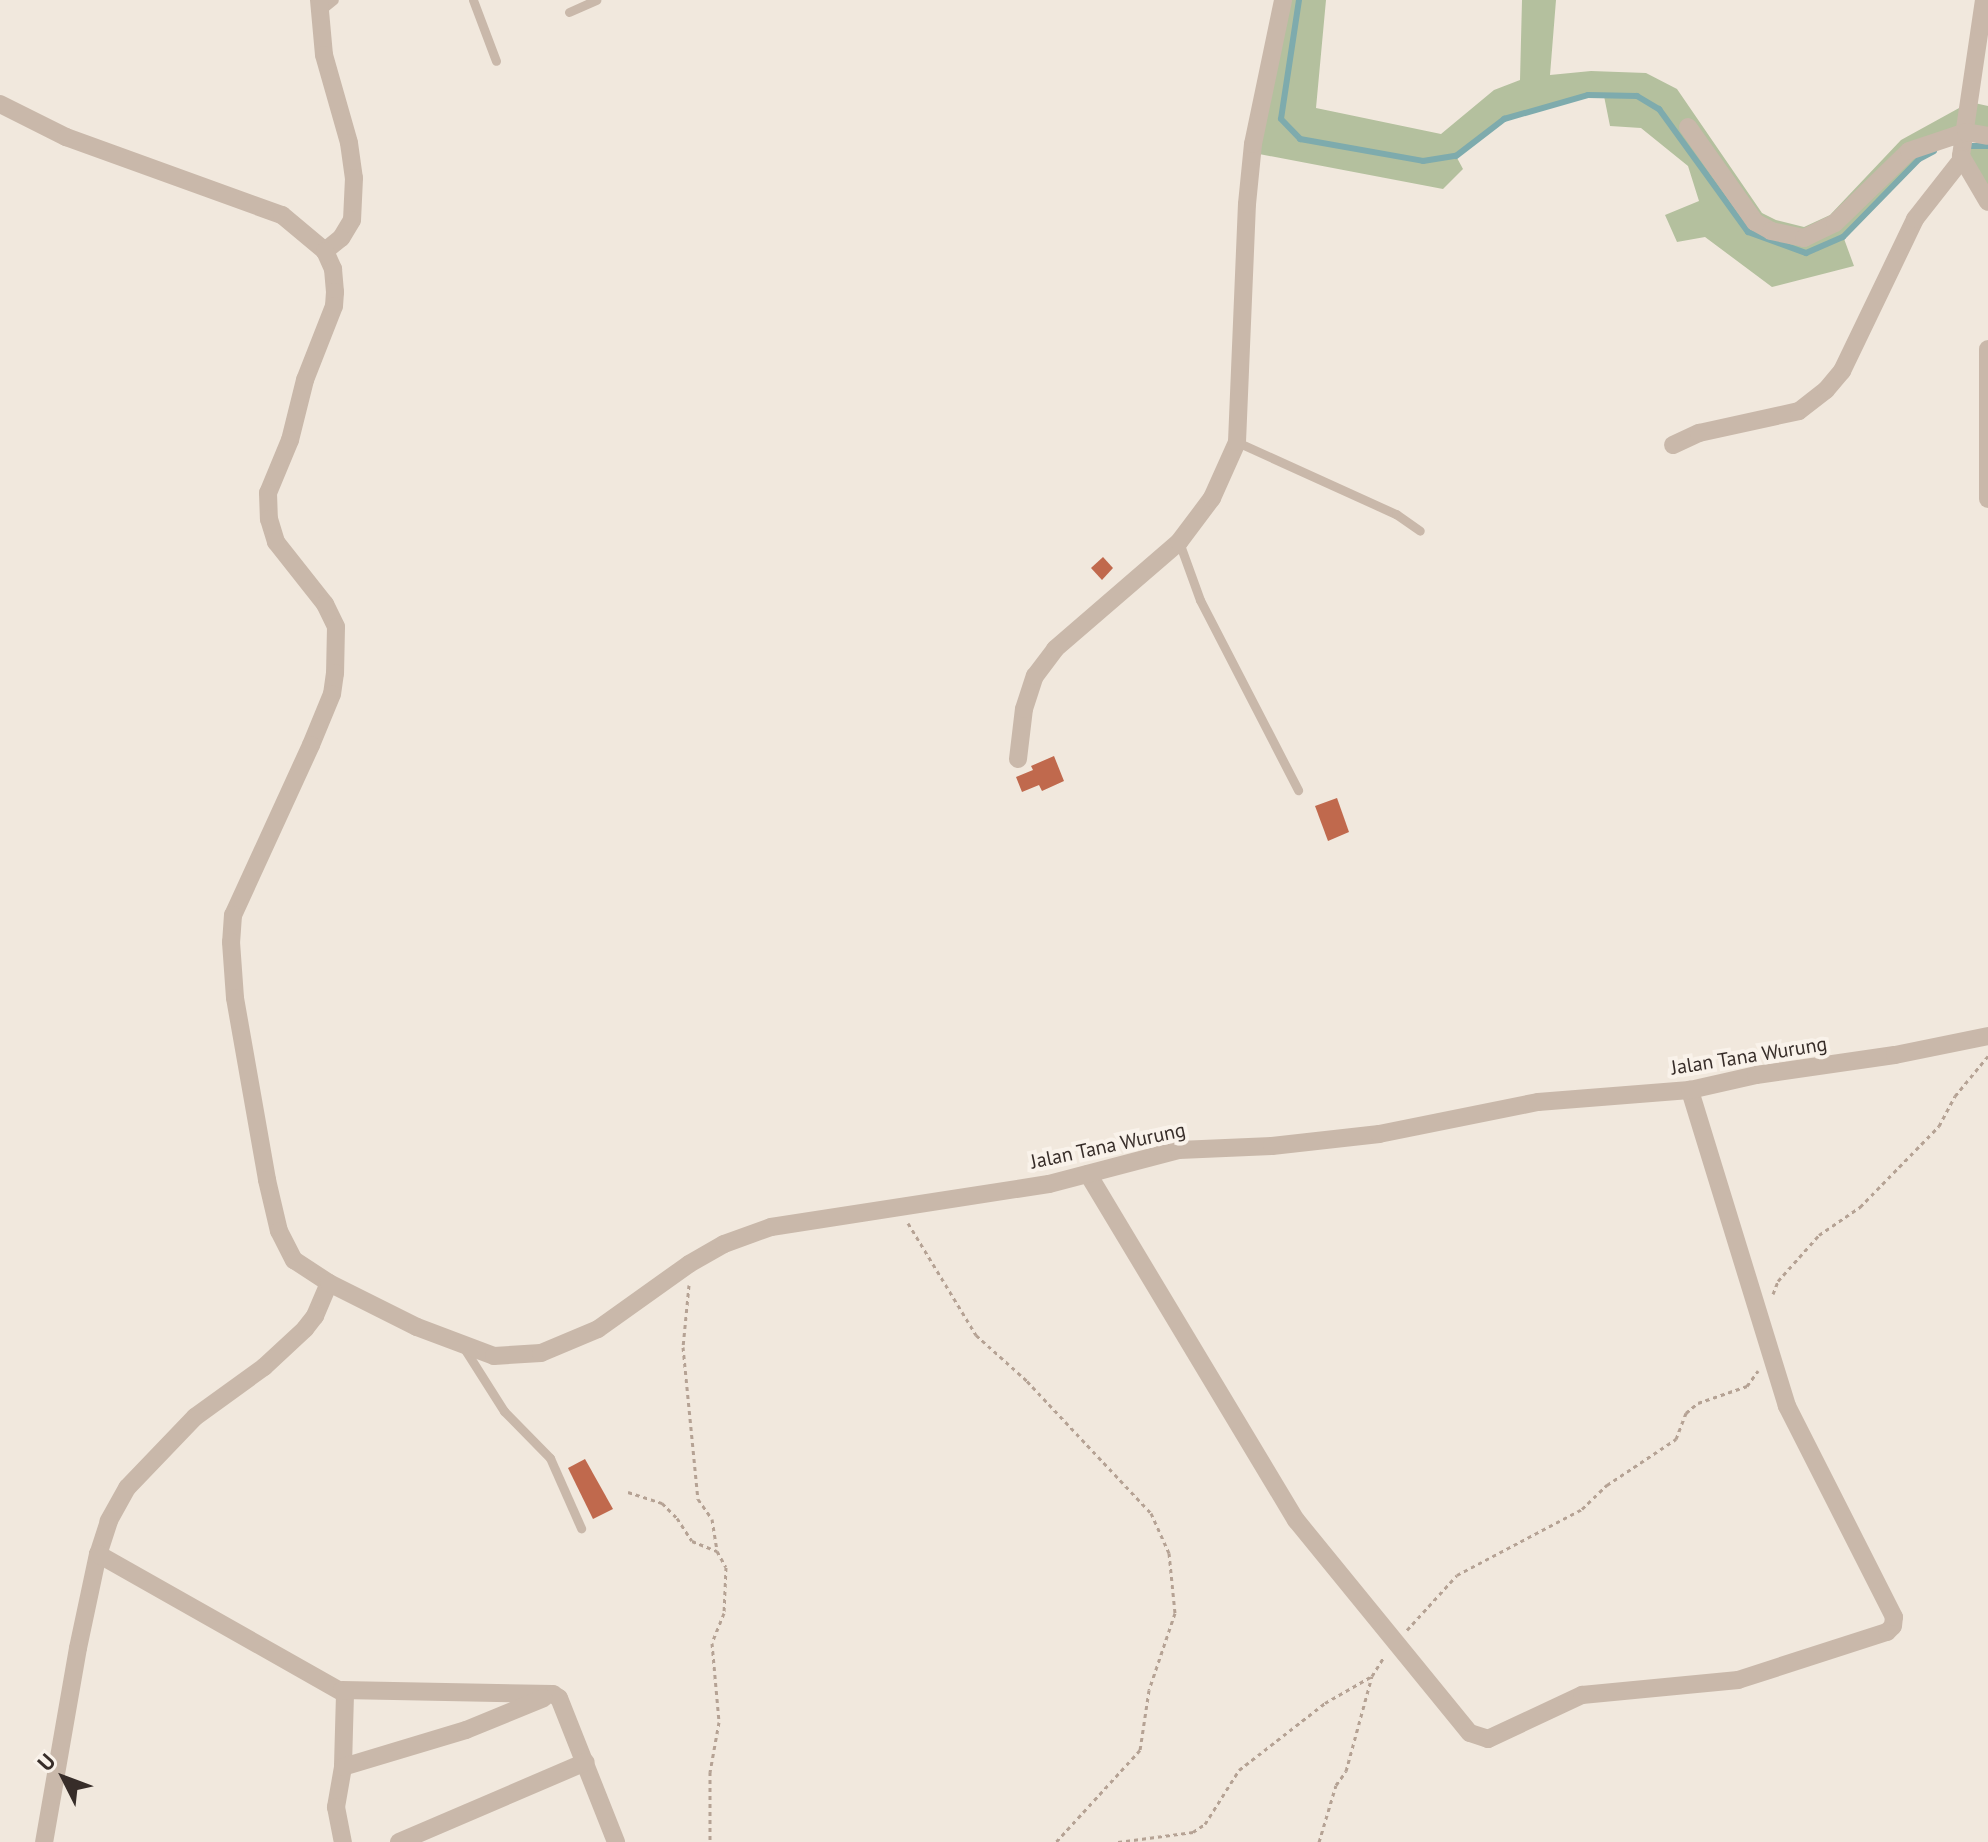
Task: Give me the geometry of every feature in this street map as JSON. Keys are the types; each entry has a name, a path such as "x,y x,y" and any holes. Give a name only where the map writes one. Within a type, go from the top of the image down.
{"street":[{"path":"1018,759 1024,709 1032,687 1055,649 1179,542 1212,498 1237,442 1253,144 1283,0"},
{"path":"1673,445 1699,433 1799,411 1826,390 1842,371 1915,219 1963,146 1984,0"},
{"path":"0,104 66,137 282,215 325,251 341,238 352,220 354,178 349,143 324,55 324,4"},
{"path":"1688,127 1755,222 1780,234 1804,238 1835,223 1909,151 1936,139 1963,146 1988,136"},
{"path":"1963,146 1988,202"},
{"name":"Jalan Tana Wurung","path":"325,251 333,269 334,306 305,380 290,440 268,493 269,519 276,542 325,604 336,627 338,654 332,694 267,846 233,915 231,942 240,1026 279,1231 294,1260 329,1283 417,1327 494,1356 541,1353 598,1329 689,1264 724,1244 771,1227 899,1209 1088,1174 1179,1150 1272,1146 1379,1134 1538,1102 1690,1090 1756,1075 1895,1055 1988,1036"},
{"path":"1988,349 1988,499"},
{"path":"1088,1174 1296,1520 1393,1643 1470,1733 1488,1739 1582,1695 1738,1680 1890,1630 1894,1617 1787,1406 1690,1090"},
{"path":"44,1842 98,1554 109,1521 127,1488 202,1409 264,1367 305,1329 315,1316 329,1283"},
{"path":"98,1554 342,1690 553,1694 563,1702 616,1842"},
{"path":"342,1690 345,1697 343,1767 336,1807 343,1842"},
{"path":"343,1767 466,1730 553,1694"},
{"path":"399,1842 586,1762"}],"lane":[{"path":"473,0 496,61"},
{"path":"569,12 596,0"},
{"path":"1237,442 1396,514 1420,531"},
{"path":"1179,542 1200,600 1298,790"},
{"path":"460,1342 504,1411 550,1458 581,1528"}],"path":[{"path":"1762,1321 1778,1281 1819,1235 1860,1207 1939,1126 1955,1096 1988,1056"},
{"path":"899,1209 976,1335 1027,1381 1151,1513 1169,1553 1175,1613 1149,1690 1140,1750 1056,1842"},
{"path":"689,1264 684,1362 698,1499 712,1519 717,1551 726,1567 724,1613 712,1643 719,1722 710,1772 710,1842"},
{"path":"1319,1842 1336,1785 1346,1771 1372,1676 1393,1643 1457,1575 1582,1509 1607,1485 1676,1439 1686,1413 1698,1403 1747,1386 1761,1368"},
{"path":"628,1492 662,1503 677,1518 692,1541 717,1551"},
{"path":"1118,1842 1193,1832 1205,1824 1239,1770 1325,1703 1372,1676"}],"green space":[{"path":"1287,0 1326,0 1316,108 1441,134 1494,90 1520,80 1522,0 1556,0 1550,75 1591,71 1646,73 1677,89 1762,213 1776,220 1804,227 1830,215 1901,140 1970,102 1988,106 1988,132 1965,146 1988,146 1988,192 1964,146 1945,145 1919,159 1843,236 1854,266 1772,287 1705,237 1677,242 1665,215 1699,201 1688,166 1641,128 1610,126 1604,96 1588,95 1504,119 1456,156 1463,169 1443,189 1259,154"}],"building":[{"path":"1103,557 1113,568 1102,580 1091,568"},
{"path":"1054,756 1064,781 1042,791 1039,785 1022,792 1016,777"},
{"path":"1337,798 1349,832 1328,841 1315,806"},
{"path":"585,1459 613,1509 593,1519 568,1468"}],"waterway":[{"path":"1299,0 1281,119 1300,139 1423,161 1456,156 1504,119 1588,95 1637,96 1659,109 1748,232 1806,253 1843,237 1919,159 1934,151"},
{"path":"1963,146 1988,146"}]}
